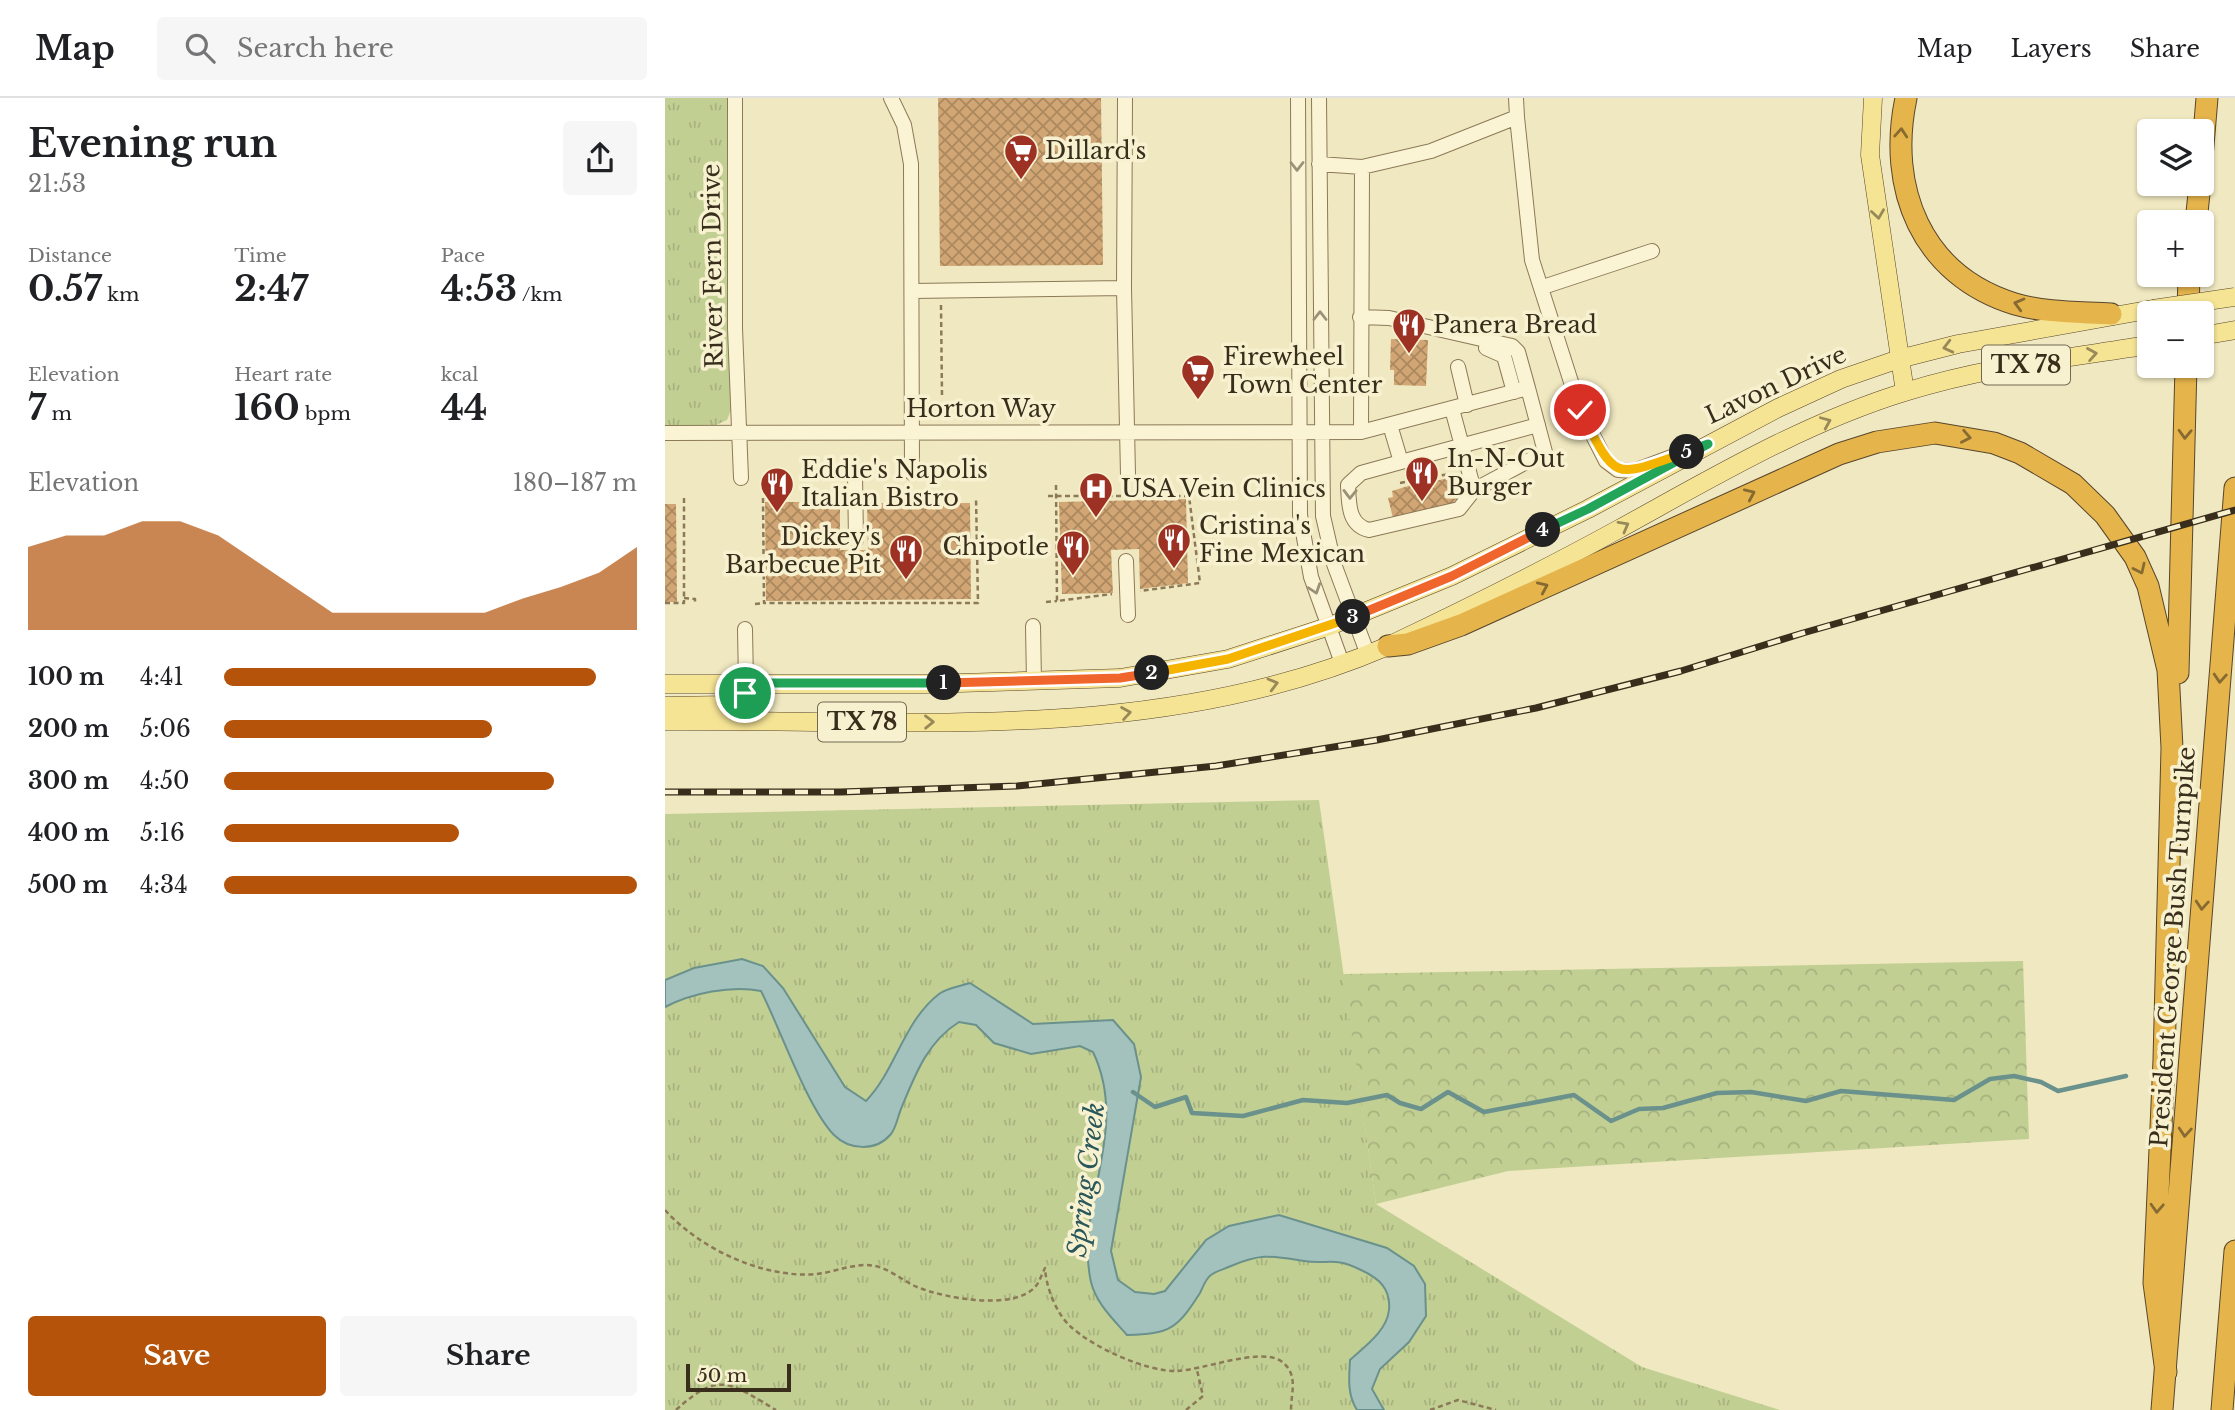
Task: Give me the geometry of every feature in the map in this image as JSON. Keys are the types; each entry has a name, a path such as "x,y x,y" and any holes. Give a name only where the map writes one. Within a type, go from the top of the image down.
{"highway":[{"path":"1906,98 1899,152 1903,183 1910,208 1941,258 1963,279 1986,293 2016,304 2046,310 2111,314"},
{"path":"2194,98 2194,119"},
{"path":"2205,119 2207,98"},
{"path":"2166,1372 2154,1283 2172,748 2177,706 2186,378"},
{"path":"1388,646 1408,644 1461,625 1839,454 1905,436 1958,435 1994,443 2057,473 2087,496 2120,535 2144,577 2157,615 2168,670 2172,748"},
{"name":"President George Bush Turnpike","path":"2162,1410 2235,488"},
{"path":"2222,1410 2235,1251"}],"main road":[{"path":"1873,98 1870,155 1905,392"},
{"name":"Lavon Drive","path":"665,684 1120,678 1228,659 1330,626 1452,576 1588,509 1808,394 1899,359 1958,344 2111,314 2235,297"},
{"path":"2214,334 2235,330"},
{"name":"TX 78","path":"665,721 922,723 1112,716 1206,701 1342,663 1388,646 1608,535 1769,448 1827,421 1905,392 1968,375 2137,347"},
{"path":"665,706 729,705 741,699 746,683"}],"street":[{"name":"River Fern Drive","path":"735,98 735,328 741,478"},
{"path":"891,98 904,125 911,164 912,473"},
{"path":"1125,98 1123,288 1128,475"},
{"path":"1298,98 1300,515 1304,550 1342,663"},
{"path":"1319,98 1321,434 1327,541 1368,655"},
{"path":"1516,98 1532,260 1543,287 1580,410 1606,461 1618,470 1634,471 1708,444"},
{"path":"1319,164 1362,167 1430,151 1517,117"},
{"path":"1360,432 1362,167"},
{"path":"1543,287 1652,251"},
{"path":"912,291 1123,288"},
{"path":"1360,317 1377,318 1406,332 1419,332 1497,350 1507,360 1538,425 1545,452 1474,490 1459,509 1370,530 1360,527 1353,520 1348,485 1361,473 1538,425"},
{"path":"1458,368 1467,405"},
{"name":"Horton Way","path":"665,433 1321,434 1360,432 1521,390"},
{"path":"1452,409 1474,490"},
{"path":"1390,425 1401,462"},
{"path":"855,475 856,540"},
{"path":"1126,561 1128,615"},
{"path":"1033,626 1034,681"},
{"path":"745,629 746,683"}],"path":[{"path":"941,302 942,394"},
{"path":"1400,483 1449,474"},
{"path":"1056,485 1057,601"},
{"path":"1046,602 1200,583 1189,496 1048,496"},
{"path":"755,604 978,603 976,497"},
{"path":"665,603 684,603 684,498"},
{"path":"764,498 764,603"},
{"path":"684,598 695,599 695,604"},
{"path":"665,1210 710,1248 730,1259 803,1275 860,1265 875,1266 941,1295 994,1301 1019,1298 1035,1287 1045,1268 1046,1281 1068,1325 1088,1340 1156,1369 1197,1370 1258,1356 1271,1356 1282,1362 1291,1373 1294,1383 1291,1410"},
{"path":"1186,1410 1203,1396 1197,1370"},
{"path":"677,1410 700,1390 714,1383 741,1390 776,1410"},
{"path":"1430,1410 1458,1399 1496,1410"}],"green space":[{"path":"665,98 729,98 731,410 727,420 716,425 665,426"},
{"path":"1319,800 1376,1204 1642,1367 1780,1410 665,1410 665,814"},
{"path":"2023,961 2029,1139 1508,1171 1376,1204 1343,974"}],"water":[{"path":"742,959 763,966 783,988 845,1087 866,1101 885,1075 917,1018 939,994 950,989 970,983 1033,1024 1113,1020 1134,1044 1141,1077 1111,1251 1118,1280 1135,1292 1154,1294 1165,1291 1206,1240 1229,1226 1279,1215 1387,1248 1414,1266 1425,1284 1426,1316 1409,1342 1380,1369 1372,1389 1384,1410 1357,1410 1350,1392 1350,1360 1379,1332 1389,1310 1388,1296 1383,1285 1352,1266 1337,1262 1259,1257 1209,1276 1185,1315 1163,1331 1127,1335 1111,1317 1093,1290 1088,1254 1089,1225 1105,1140 1106,1111 1103,1082 1093,1052 1080,1046 1031,1054 994,1043 976,1025 959,1022 938,1039 923,1060 891,1134 878,1144 870,1146 847,1144 834,1135 814,1106 761,991 737,989 712,992 665,1007 665,980 694,968"}],"building":[{"name":"Dillard's","path":"938,98 1101,98 1103,265 940,266"},
{"name":"Panera Bread","path":"1391,339 1428,340 1426,386 1394,385 1394,370 1390,370"},
{"name":"In-N-Out Burger","path":"1448,478 1451,492 1455,491 1458,500 1454,501 1455,505 1396,530 1388,498 1393,497 1392,491 1427,480 1427,483"},
{"path":"1186,499 1188,583 1140,589 1139,549 1111,550 1113,593 1062,594 1059,502"},
{"path":"765,502 840,502 840,550 868,550 867,503 970,503 971,599 766,601"},
{"path":"665,504 676,504 677,602 665,602"}],"waterway":[{"path":"1133,1092 1155,1107 1186,1097 1192,1113 1243,1116 1303,1100 1347,1103 1387,1095 1400,1103 1421,1109 1448,1092 1484,1112 1574,1095 1611,1121 1639,1109 1663,1108 1717,1093 1751,1092 1806,1101 1841,1091 1954,1100 1990,1079 2014,1076 2041,1082 2058,1091 2126,1076"}],"railway":[{"path":"665,792 841,792 1017,786 1216,766 1377,740 1536,708 1681,671 1803,633 2235,510"}],"place":[{"name":"Dillard's","path":"1021,181"},
{"name":"Panera Bread","path":"1409,355"},
{"name":"Firewheel Town Center","path":"1198,401"},
{"name":"In-N-Out Burger","path":"1422,503"},
{"name":"Eddie's Napolis Italian Bistro","path":"777,514"},
{"name":"USA Vein Clinics","path":"1096,519"},
{"name":"Cristina's Fine Mexican","path":"1174,570"},
{"name":"Chipotle","path":"1073,577"},
{"name":"Dickey's Barbecue Pit","path":"906,581"}],"route":[{"path":"745,693 746,683 926,684 1120,678 1228,659 1330,626 1452,576 1588,509 1708,444 1634,471 1618,470 1606,461 1580,410"}],"water label":[{"name":"Spring Creek","path":"1086,1180"}]}
